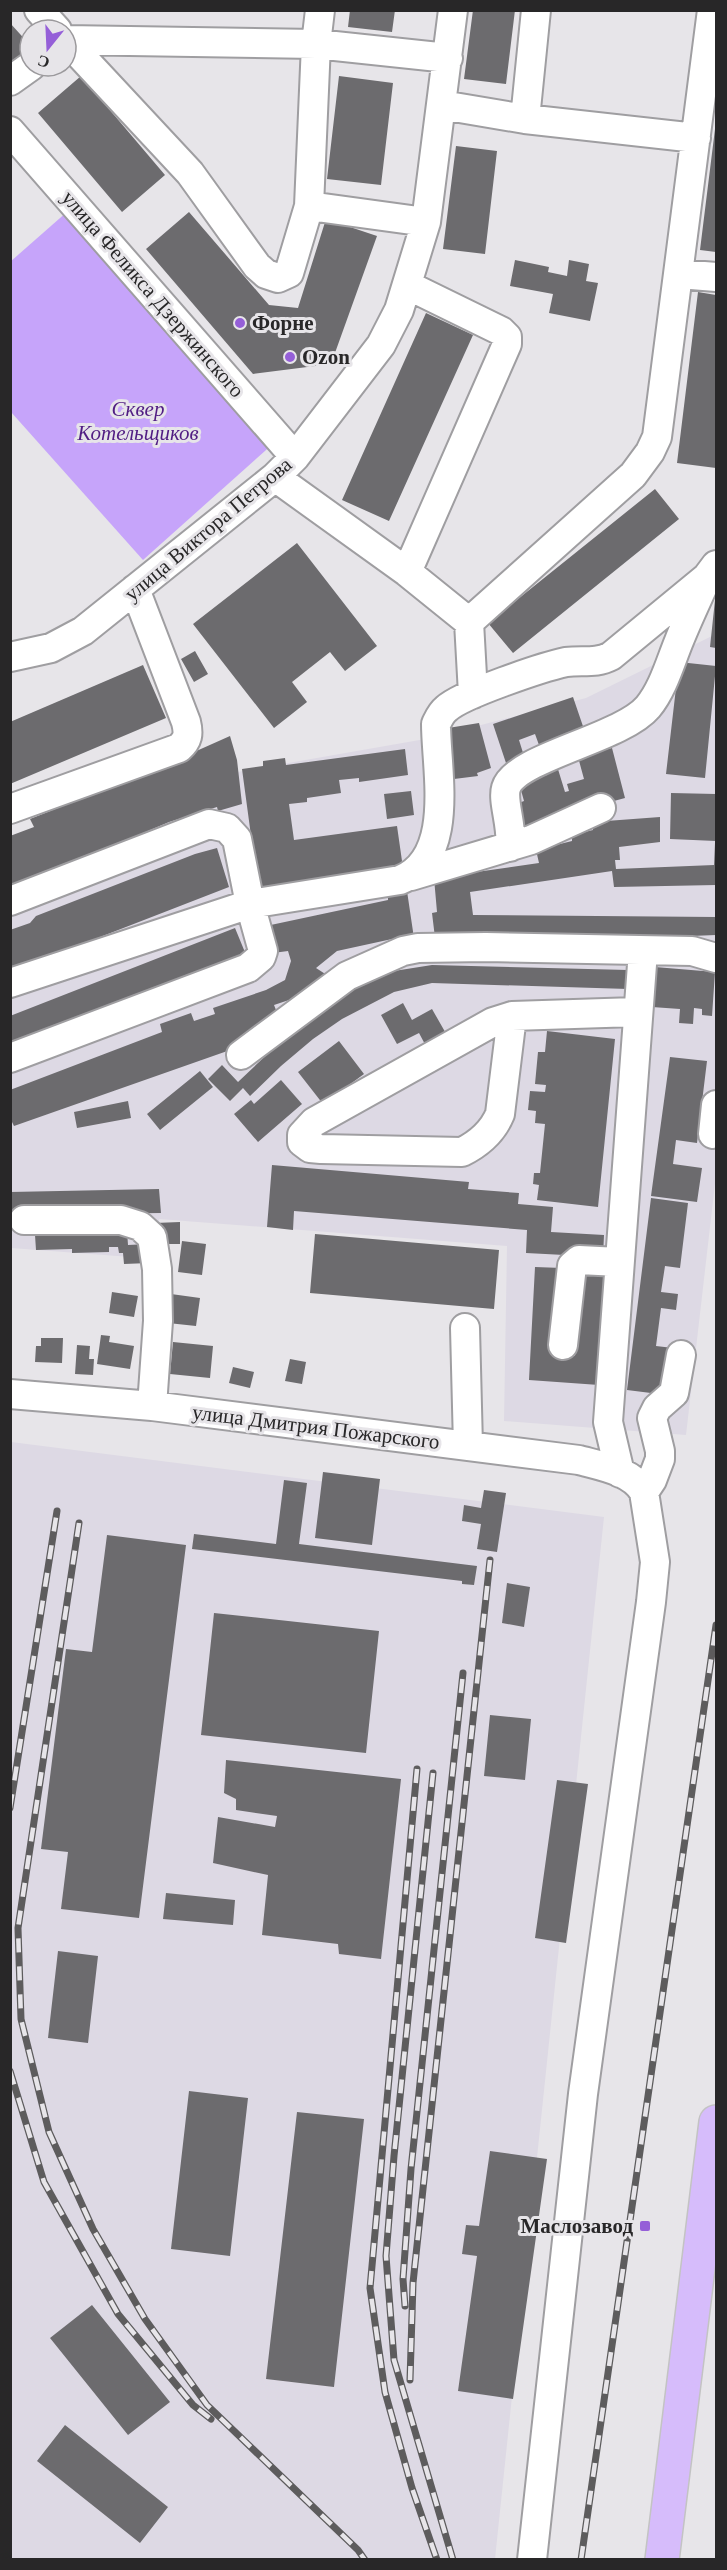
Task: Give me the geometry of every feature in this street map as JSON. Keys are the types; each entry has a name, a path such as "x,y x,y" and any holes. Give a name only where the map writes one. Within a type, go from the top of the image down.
{"main road":[{"path":"662,2559 707,2264 717,2122"}],"street":[{"path":"78,53 190,173 260,270 278,278 289,273 309,206 316,44 320,10"},
{"name":"улица Виктора Петрова","path":"10,657 51,648 83,631 275,477 296,457 381,345 399,310 426,222 453,10"},
{"path":"525,119 536,10"},
{"path":"469,622 633,475 650,452 660,420 712,10"},
{"path":"78,40 316,44 448,58"},
{"path":"442,105 525,119 696,138"},
{"name":"улица Феликса Дзержинского","path":"10,131 296,457"},
{"path":"309,206 426,222"},
{"path":"679,274 717,277"},
{"path":"407,285 501,331 507,337 507,344 407,572"},
{"path":"275,477 407,572 469,622 473,694"},
{"path":"411,876 430,849 438,830 440,808 436,724 447,707 473,694 559,664 604,660 714,570"},
{"path":"510,847 511,826 505,792 509,781 539,761 621,727 647,709 661,686 714,570"},
{"path":"10,809 178,748 186,741 188,731 186,722 135,590"},
{"path":"10,983 250,904 400,880 510,847 559,829 601,808"},
{"path":"10,901 209,824 227,828 237,839 250,904 263,951 261,957 248,968 10,1058"},
{"path":"241,1055 347,976 403,951 418,948 486,947 692,951 717,958"},
{"path":"620,1473 608,1422 636,1012 643,951"},
{"path":"512,1016 500,1114 497,1123 470,1148 462,1152 321,1149 310,1148 302,1142 302,1135 314,1122 493,1022 512,1016 636,1012"},
{"path":"713,1134 717,1105"},
{"path":"24,1220 121,1220 140,1226 152,1237 157,1269 158,1321 152,1406"},
{"path":"563,1345 572,1266 579,1260 619,1262"},
{"path":"465,1328 468,1446"},
{"path":"532,2559 583,2094 651,1602 655,1562 644,1492 652,1480 660,1459 652,1418 657,1408 674,1393 681,1355"},
{"name":"улица Дмитрия Пожарского","path":"10,1394 152,1406 579,1460 620,1473 640,1484 644,1492"}],"shaded area":[{"path":"716,634 716,1175 686,1435 504,1421 507,1246 159,1219 157,1259 11,1248 10,854 174,783 431,738 586,698"},
{"name":"Маслозавод","path":"11,1442 604,1517 495,2559 11,2560"}],"green space":[{"name":"Сквер Котельщиков","path":"68,211 275,442 143,560 11,412 10,262"}],"building":[{"path":"350,10 395,10 392,32 348,27"},
{"path":"473,10 515,10 506,84 464,79"},
{"path":"10,23 18,32 18,63 10,70"},
{"path":"81,76 165,175 122,212 38,113"},
{"path":"339,76 393,83 381,185 327,179"},
{"path":"716,129 716,252 700,250"},
{"path":"456,146 497,151 485,254 443,249"},
{"path":"189,212 269,305 298,308 326,219 377,236 331,364 253,374 146,249"},
{"path":"515,260 549,267 548,272 567,276 569,260 589,264 586,281 598,283 590,321 549,313 553,294 510,286"},
{"path":"698,292 716,295 716,468 677,463"},
{"path":"426,313 473,335 389,521 342,500"},
{"path":"655,489 679,519 513,653 488,623"},
{"path":"297,543 377,646 345,671 330,652 292,682 307,702 274,728 193,624"},
{"path":"716,600 716,648 710,647"},
{"path":"195,651 208,674 194,682 181,659"},
{"path":"679,662 716,666 705,778 666,774"},
{"path":"143,665 166,718 10,784 10,722"},
{"path":"573,697 587,738 543,756 535,734 519,740 524,756 506,763 493,724"},
{"path":"479,723 491,768 477,773 478,776 454,779 448,728"},
{"path":"230,736 237,760 242,804 218,811 217,807 169,822 10,890 10,836 34,827 30,819 156,769"},
{"path":"612,748 625,798 588,808 523,832 516,804 524,801 519,783 547,775 545,770 557,766 565,792 569,791 567,784 584,779 578,757"},
{"path":"405,749 408,775 359,782 359,778 339,780 341,793 307,798 307,802 289,804 294,840 397,826 404,875 259,895 242,769 263,766 263,761 285,758 286,765"},
{"path":"411,791 414,815 387,819 384,794"},
{"path":"671,793 716,794 716,841 670,839"},
{"path":"660,817 660,842 619,847 620,860 615,860 616,869 714,865 716,843 716,885 614,887 612,871 470,892 473,915 716,917 716,935 436,946 432,913 437,912 434,878 539,863 536,850 572,841 572,835 593,830 593,822"},
{"path":"217,848 229,887 10,972 10,930 30,923 36,916 195,854"},
{"path":"407,891 415,945 395,949 392,939 337,951 316,968 333,979 298,997 274,1005 278,1015 233,1049 14,1126 10,1118 10,1090 162,1032 160,1024 191,1013 194,1021 215,1014 213,1008 266,990 285,980 291,961 288,951 273,953 266,926 388,900 388,894"},
{"path":"235,928 249,962 10,1055 10,1016"},
{"path":"432,965 628,970 628,989 432,983 394,992 342,1019 313,1039 250,1096 243,1088 230,1101 208,1079 222,1065 238,1082 296,1027 343,994 394,971"},
{"path":"655,967 715,972 712,1016 702,1015 702,1009 694,1008 693,1024 679,1023 680,1009 652,1007"},
{"path":"403,1003 412,1020 432,1009 448,1037 427,1048 419,1033 397,1044 381,1015"},
{"path":"547,1031 615,1039 598,1207 537,1200 539,1185 533,1184 534,1173 540,1173 545,1124 535,1123 536,1111 528,1110 530,1091 545,1092 546,1085 535,1084 538,1052 545,1052"},
{"path":"339,1041 364,1074 323,1104 298,1072"},
{"path":"670,1057 707,1061 697,1143 676,1140 673,1164 702,1168 697,1202 651,1196"},
{"path":"200,1071 213,1087 160,1130 147,1114"},
{"path":"281,1080 302,1104 258,1142 234,1114 251,1100 254,1104"},
{"path":"128,1101 131,1118 77,1128 74,1112"},
{"path":"272,1165 469,1182 468,1189 519,1193 518,1204 553,1207 551,1232 604,1235 603,1257 526,1253 527,1230 294,1211 293,1230 267,1227"},
{"path":"159,1189 161,1213 10,1215 10,1192"},
{"path":"651,1198 688,1203 680,1268 665,1266 661,1292 678,1294 676,1310 661,1308 656,1346 673,1348 667,1395 627,1390"},
{"path":"180,1222 180,1244 155,1244 155,1223"},
{"path":"127,1231 128,1245 148,1244 149,1263 124,1264 123,1253 119,1253 118,1247 109,1247 109,1252 72,1253 72,1249 36,1250 35,1235"},
{"path":"315,1234 499,1250 494,1309 310,1293"},
{"path":"182,1241 206,1244 202,1275 178,1272"},
{"path":"535,1267 562,1268 556,1355 575,1356 580,1269 606,1271 599,1385 529,1380"},
{"path":"112,1292 138,1296 134,1317 109,1313"},
{"path":"171,1294 200,1298 196,1326 168,1323"},
{"path":"101,1335 110,1336 109,1342 134,1346 130,1369 97,1364"},
{"path":"41,1338 63,1338 62,1363 35,1362 36,1346 41,1346"},
{"path":"173,1342 213,1346 210,1378 170,1374"},
{"path":"77,1345 90,1346 89,1359 94,1359 93,1375 75,1374"},
{"path":"290,1359 306,1362 302,1384 285,1381"},
{"path":"233,1367 254,1372 250,1388 229,1383"},
{"path":"323,1472 380,1479 372,1545 315,1538"},
{"path":"284,1480 307,1483 299,1544 477,1566 474,1585 462,1584 462,1581 192,1549 194,1534 276,1544"},
{"path":"484,1490 506,1493 497,1552 477,1549 481,1524 462,1521 464,1505 481,1508"},
{"path":"107,1535 186,1545 139,1918 61,1909 68,1852 41,1849 66,1649 92,1652"},
{"path":"507,1583 530,1587 524,1627 502,1623"},
{"path":"214,1613 379,1631 366,1753 201,1735"},
{"path":"490,1715 531,1719 525,1780 484,1776"},
{"path":"226,1760 401,1779 381,1959 339,1954 338,1944 262,1935 268,1875 213,1863 218,1817 275,1827 277,1816 236,1810 236,1799 224,1793"},
{"path":"557,1780 588,1784 566,1943 535,1938"},
{"path":"166,1893 235,1900 233,1925 163,1919"},
{"path":"58,1951 98,1956 88,2043 48,2038"},
{"path":"189,2091 248,2098 230,2256 171,2249"},
{"path":"297,2112 364,2119 334,2387 266,2379"},
{"path":"490,2151 547,2159 513,2399 458,2391 477,2256 462,2254 466,2225 479,2226"},
{"path":"92,2305 170,2402 128,2435 50,2338"},
{"path":"65,2425 168,2507 140,2543 37,2461"}],"railway":[{"path":"10,1808 57,1511"},
{"path":"79,1523 18,1928 21,2019 49,2132 93,2229 145,2319 207,2405 358,2550 365,2560"},
{"path":"410,2380 413,2283 490,1560"},
{"path":"581,2560 716,1625"},
{"path":"405,2306 403,2279 411,2169 463,1673"},
{"path":"417,1769 370,2288 385,2392 412,2488 437,2560"},
{"path":"433,1773 386,2256 394,2360 453,2560"},
{"path":"10,2071 44,2182 118,2314 193,2405 211,2419"}],"place":[{"name":"Форне","path":"240,323"},
{"name":"Ozon","path":"290,357"},
{"name":"Маслозавод","path":"645,2226"}]}
